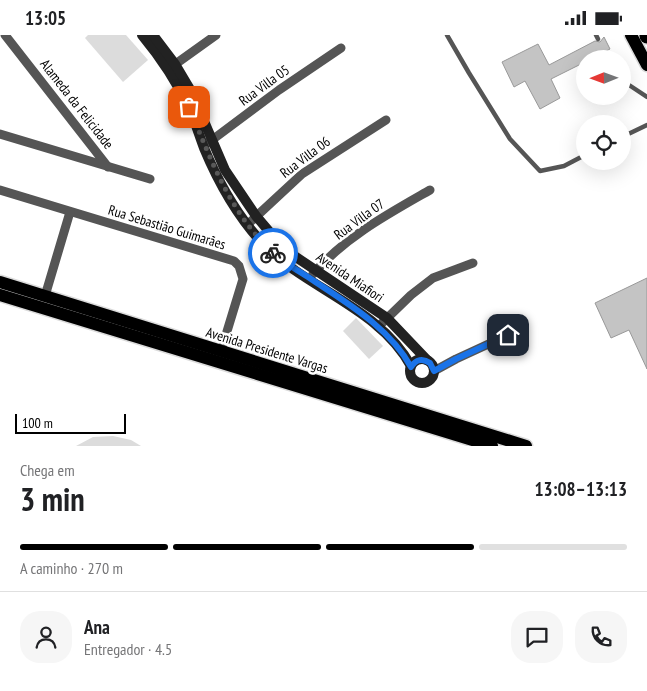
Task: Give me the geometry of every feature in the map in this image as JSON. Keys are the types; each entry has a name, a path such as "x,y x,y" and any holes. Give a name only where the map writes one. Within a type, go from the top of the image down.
{"main road":[{"path":"632,35 647,65"},
{"name":"Avenida Presidente Vargas","path":"0,282 221,351 492,446"},
{"name":"Avenida Presidente Vargas","path":"0,295 342,395 526,446"}],"street":[{"name":"Alameda da Felicidade","path":"5,35 108,167"},
{"name":"Avenida Miafiori","path":"142,35 172,67 191,91 225,170 256,216 284,249 378,327 403,352 411,367"},
{"name":"Avenida Miafiori","path":"153,35 172,67 226,194 247,225 285,265 312,274 387,318 427,360"},
{"path":"172,67 216,35"},
{"name":"Rua Villa 05","path":"204,146 279,90 341,48"},
{"name":"Rua Villa 06","path":"247,225 302,174 386,120"},
{"name":"Alameda da Felicidade","path":"0,135 150,179"},
{"name":"Rua Sebastião Guimarães","path":"0,190 234,261 239,266 243,279 221,351"},
{"name":"Rua Villa 07","path":"312,274 356,235 375,221 430,190"},
{"path":"45,296 70,212"},
{"path":"378,327 411,295 433,278 473,263"},
{"path":"434,371 427,360 418,360 411,367 411,375 422,383 430,379 434,371 508,335"}],"lane":[{"path":"447,35 510,139 540,171 564,166 576,160"},
{"path":"631,86 647,97"},
{"path":"631,133 647,125"}],"shaded area":[{"path":"88,35 126,35 148,60 123,82 85,38"},
{"path":"356,318 383,346 369,359 343,331"},
{"path":"113,436 131,440 141,446 76,446 93,437"}],"building":[{"path":"604,37 610,49 578,50 595,41 600,42"},
{"path":"538,44 549,65 576,51 576,66 551,79 560,98 540,109 525,81 514,87 502,62"},
{"path":"647,278 647,369 629,330 611,338 595,303"}],"way so far":[{"path":"189,107 226,194 247,225 273,253"}],"route":[{"path":"273,253 285,265 309,278 378,327 403,352 411,367 418,360 422,359 427,360 434,371 508,335"}]}
